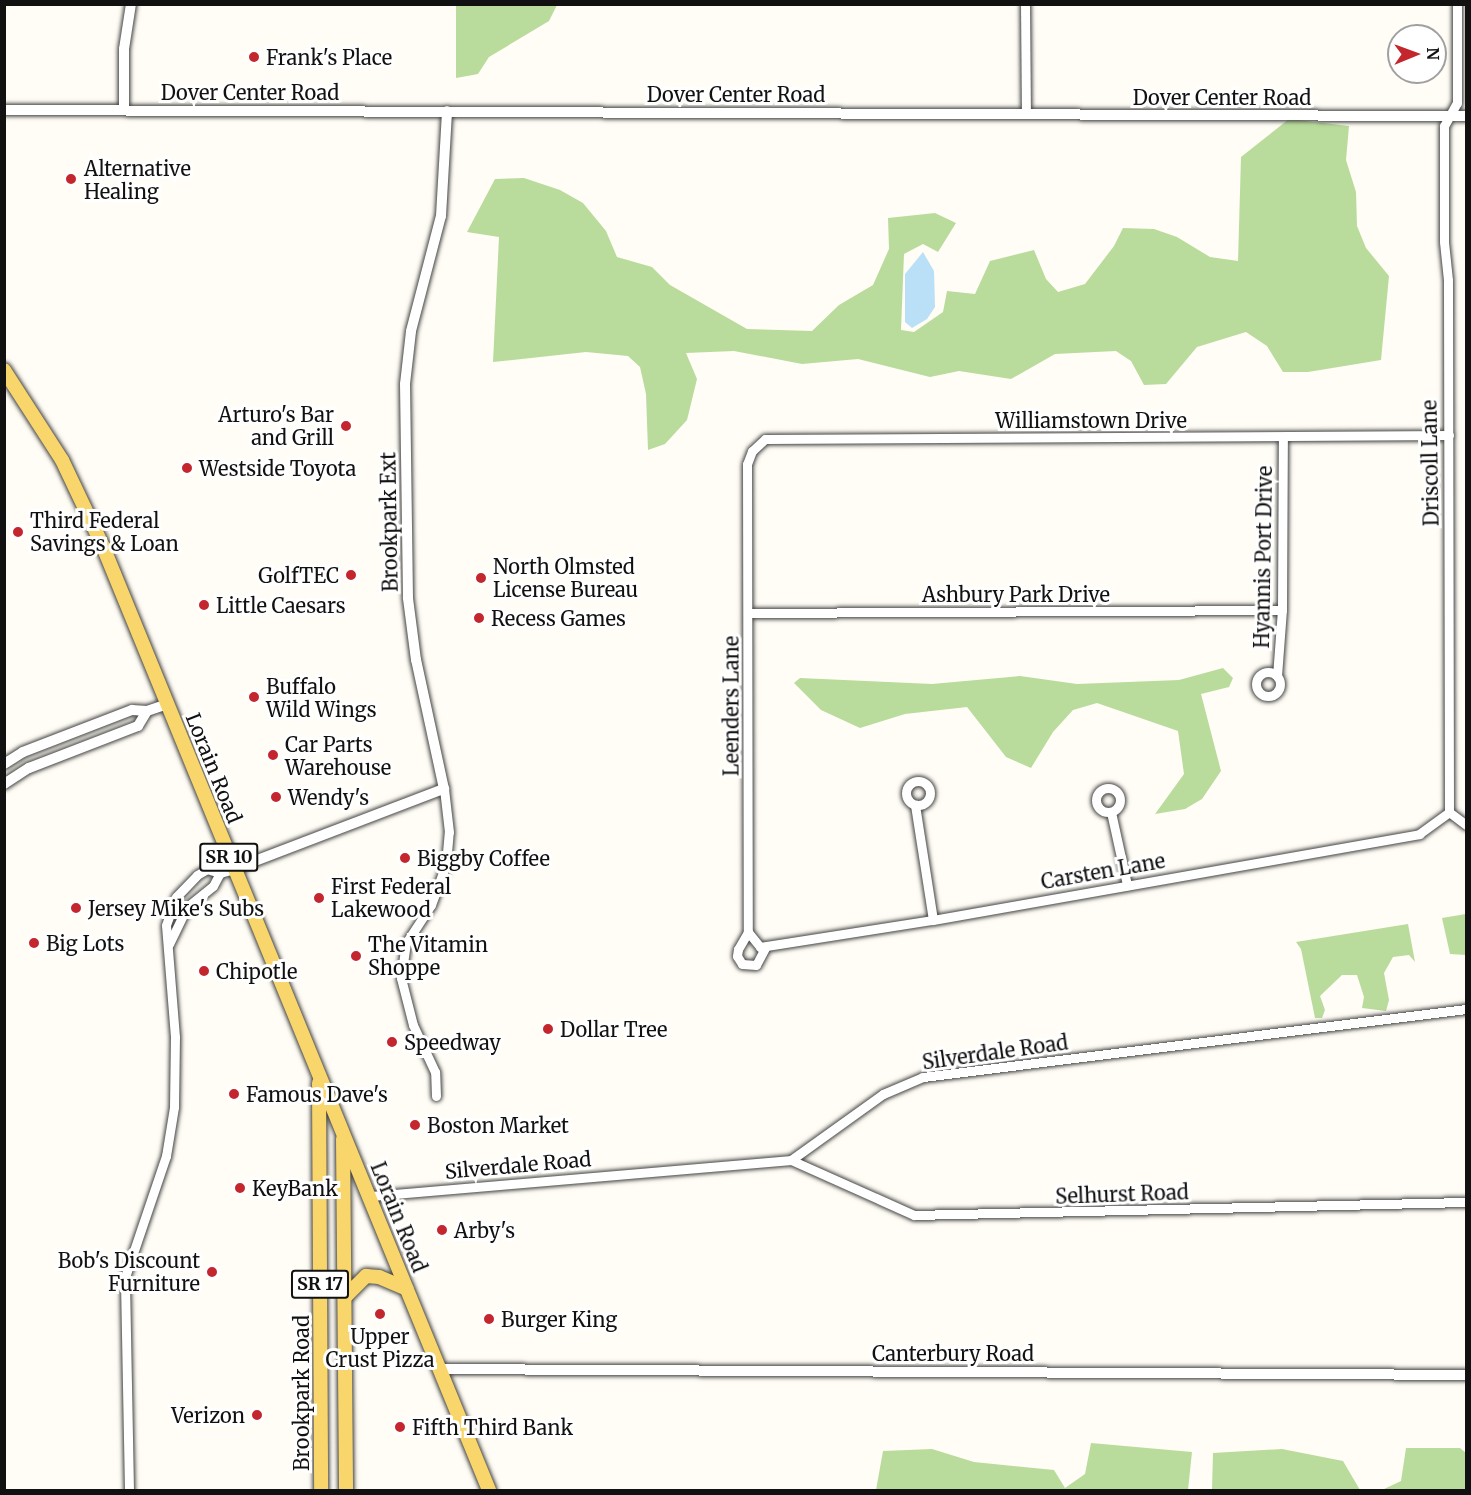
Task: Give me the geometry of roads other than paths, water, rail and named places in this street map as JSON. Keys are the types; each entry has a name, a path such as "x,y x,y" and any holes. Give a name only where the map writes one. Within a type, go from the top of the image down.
{"main road":[{"name":"Lorain Road","path":"4,370 62,460 104,549 319,1078 371,1196 438,1369 489,1491"},
{"name":"Brookpark Road","path":"319,1078 321,1491"},
{"name":"SR 17","path":"343,1134 346,1491"},
{"path":"345,1297 366,1276 379,1277 408,1289"}],"street":[{"path":"124,109 124,50 131,4"},
{"path":"1025,4 1026,112"},
{"name":"Driscoll Lane","path":"1449,812 1449,435 1443,160 1444,126 1457,103 1457,4"},
{"name":"Dover Center Road","path":"4,110 1026,112 1467,116"},
{"name":"Brookpark Ext","path":"436,1096 435,1072 402,990 401,958 415,924 429,908 446,864 449,832 444,789 416,660 408,598 405,384 411,331 441,216 447,111"},
{"name":"Williamstown Drive","path":"747,464 752,451 765,439 1283,438 1449,435"},
{"name":"Hyannis Port Drive","path":"1277,676 1282,610 1283,438"},
{"name":"Leenders Lane","path":"747,464 748,932"},
{"name":"Ashbury Park Drive","path":"749,613 1282,610"},
{"path":"4,764 23,752 132,710 147,711 167,704"},
{"path":"4,784 29,768 138,726 147,711"},
{"path":"129,1491 125,1277 166,1156 174,1114 176,1046 169,944 165,936 167,919 180,892 207,869 219,873 234,869 444,789"},
{"path":"915,805 933,920"},
{"path":"1111,812 1127,885"},
{"path":"1449,812 1467,825"},
{"name":"Carsten Lane","path":"761,946 933,920 1419,834 1449,812"},
{"path":"169,944 187,907 213,886 219,873"},
{"path":"748,932 761,946 756,964 742,964 737,956 738,949 748,932"},
{"name":"Silverdale Road","path":"371,1196 791,1160 884,1095 923,1077 1467,1010"},
{"name":"Selhurst Road","path":"791,1160 914,1215 1467,1202"},
{"name":"Canterbury Road","path":"438,1369 1467,1375"}],"water":[{"path":"923,252 934,271 935,307 927,319 912,328 905,322 905,274"}],"place":[{"name":"Frank's Place","path":"254,57"},
{"name":"Alternative Healing","path":"71,179"},
{"name":"Arturo's Bar and Grill","path":"346,426"},
{"name":"Westside Toyota","path":"187,468"},
{"name":"Third Federal Savings & Loan","path":"18,532"},
{"name":"GolfTEC","path":"351,575"},
{"name":"North Olmsted License Bureau","path":"481,578"},
{"name":"Little Caesars","path":"204,605"},
{"name":"Recess Games","path":"479,618"},
{"name":"Buffalo Wild Wings","path":"254,697"},
{"name":"Car Parts Warehouse","path":"273,755"},
{"name":"Wendy's","path":"276,797"},
{"name":"Biggby Coffee","path":"405,858"},
{"name":"First Federal Lakewood","path":"319,898"},
{"name":"Jersey Mike's Subs","path":"76,908"},
{"name":"Big Lots","path":"34,943"},
{"name":"The Vitamin Shoppe","path":"356,956"},
{"name":"Chipotle","path":"204,971"},
{"name":"Dollar Tree","path":"548,1029"},
{"name":"Speedway","path":"392,1042"},
{"name":"Famous Dave's","path":"234,1094"},
{"name":"Boston Market","path":"415,1125"},
{"name":"KeyBank","path":"240,1188"},
{"name":"Arby's","path":"442,1230"},
{"name":"Bob's Discount Furniture","path":"212,1272"},
{"name":"Upper Crust Pizza","path":"380,1314"},
{"name":"Burger King","path":"489,1319"},
{"name":"Verizon","path":"257,1415"},
{"name":"Fifth Third Bank","path":"400,1427"}]}
